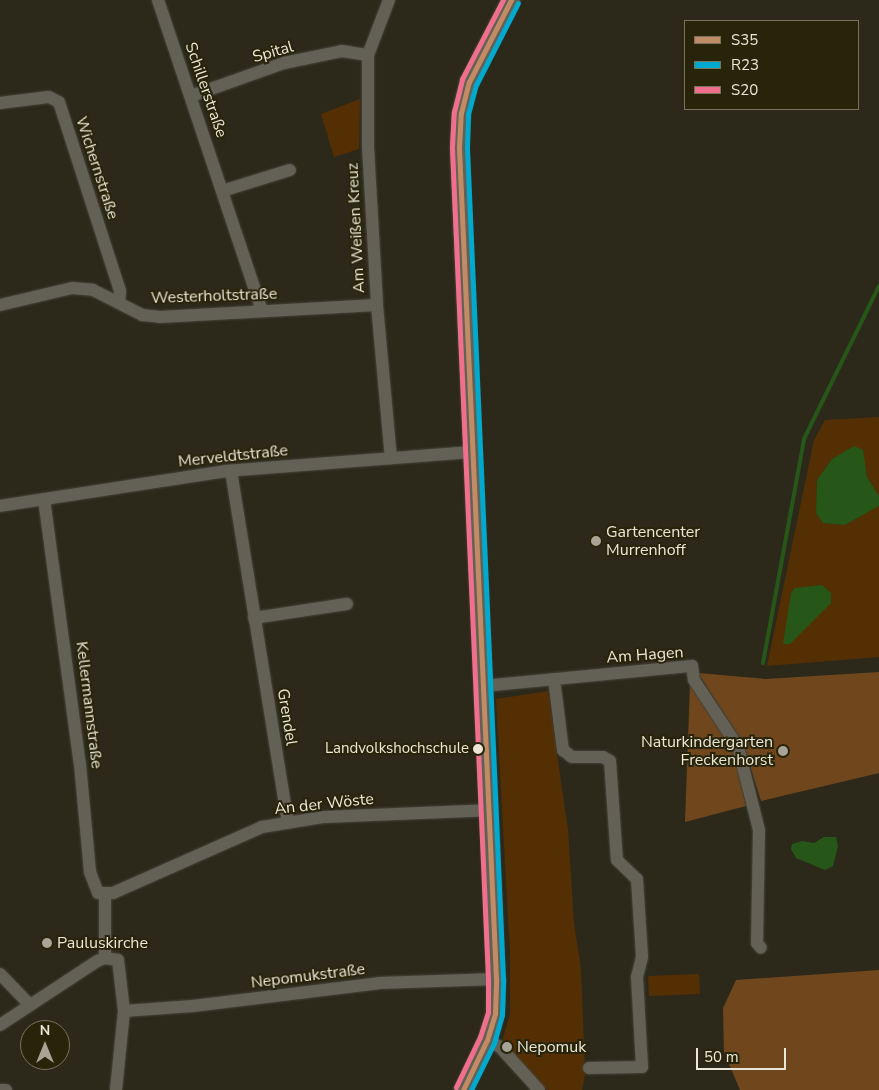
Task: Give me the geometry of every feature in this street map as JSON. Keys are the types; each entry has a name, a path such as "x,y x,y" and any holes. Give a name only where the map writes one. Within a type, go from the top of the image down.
{"main road":[{"path":"463,1090 487,1040 495,1013 496,979 459,172 461,113 469,82 482,51 511,0"}],"street":[{"name":"Schillerstraße","path":"158,0 262,311"},
{"name":"Am Weißen Kreuz","path":"389,0 368,55 368,147 377,305 390,458"},
{"name":"Spital","path":"191,96 284,63 342,52 368,55"},
{"name":"Wichernstraße","path":"0,104 49,98 59,102 120,291 119,302"},
{"path":"222,191 290,170"},
{"name":"Westerholtstraße","path":"0,305 72,288 93,290 142,315 160,317 377,305"},
{"name":"Merveldtstraße","path":"0,506 231,471 472,452"},
{"name":"Grendel","path":"231,471 288,822"},
{"name":"Kellermannstraße","path":"44,499 80,764 90,872 95,890 111,892"},
{"path":"254,618 347,604"},
{"name":"Am Hagen","path":"483,686 692,666 694,680 738,747 757,821 757,943 761,948"},
{"path":"554,679 563,750 572,757 603,757 610,762 617,860 637,878 642,957 637,977 642,1067 589,1068"},
{"name":"An der Wöste","path":"111,892 234,837 288,822 324,817 488,810"},
{"path":"105,958 111,892"},
{"path":"0,1024 105,958 118,960 124,1011 116,1090"},
{"path":"0,974 30,1005"},
{"name":"Nepomukstraße","path":"124,1011 193,1006 379,983 496,979"},
{"path":"487,1040 500,1047 539,1090"},
{"path":"0,1090 6,1090"}],"shaded area":[{"path":"360,99 359,149 334,157 321,114"},
{"path":"879,417 879,496 867,477 865,465 854,446 832,459 817,480 816,513 823,523 845,525 879,506 879,657 767,666 814,440 825,420"},
{"path":"854,446 863,450 867,477 879,496 879,506 845,525 823,523 816,513 817,480 832,459"},
{"path":"822,585 831,593 831,603 790,644 783,644 791,593 795,588"},
{"path":"879,672 879,773 761,801 743,743 698,673 766,679"},
{"path":"690,684 733,751 746,806 685,822"},
{"path":"548,691 568,830 574,924 581,968 585,1075 582,1090 547,1090 504,1044 503,1038 510,1014 510,954 496,699"},
{"path":"824,837 836,837 838,846 833,866 825,870 796,858 791,849 792,844 802,841 814,843"},
{"path":"879,970 879,1090 740,1090 724,1052 723,1008 736,980"},
{"path":"699,974 700,994 649,996 648,976"}],"waterway":[{"path":"763,663 804,439 879,286"}],"transit line":[{"name":"S20","path":"456,1087 480,1037 488,1012 488,979 452,147 454,112 462,79 503,0"},
{"name":"S35","path":"463,1090 487,1040 495,1013 496,979 459,147 461,113 469,82 511,0"},
{"name":"R23","path":"471,1090 494,1043 502,1015 503,979 467,147 468,114 476,85 518,3"}],"place":[{"name":"Gartencenter Murrenhoff","path":"596,541"},
{"name":"Landvolkshochschule","path":"478,749"},
{"name":"Naturkindergarten Freckenhorst","path":"783,751"},
{"name":"Pauluskirche","path":"47,943"},
{"name":"Nepomuk","path":"507,1047"}]}
